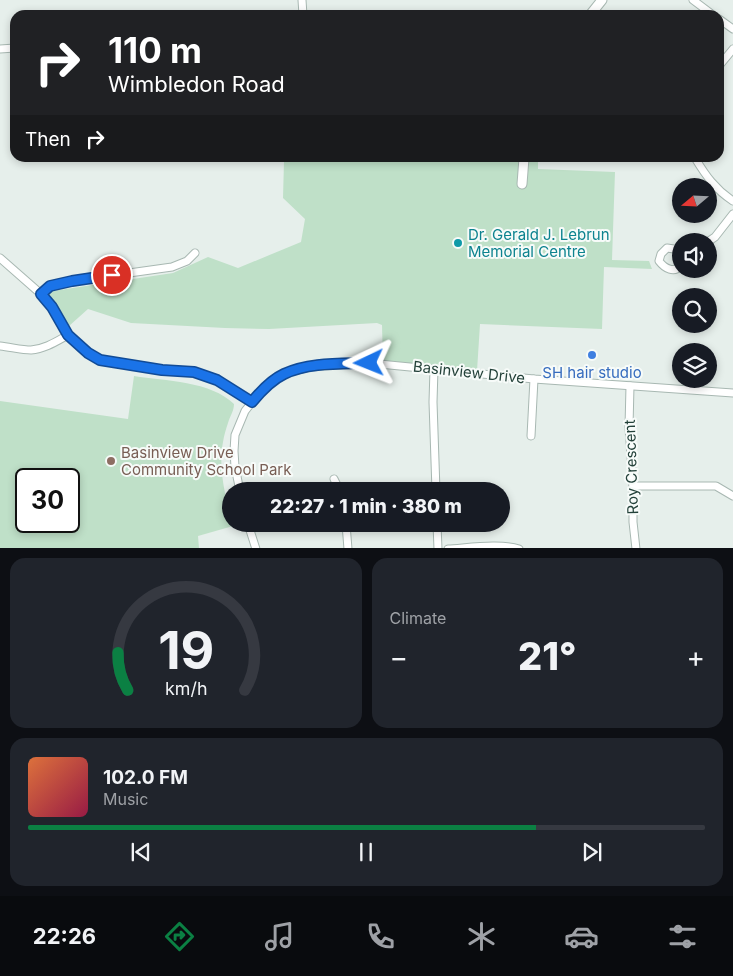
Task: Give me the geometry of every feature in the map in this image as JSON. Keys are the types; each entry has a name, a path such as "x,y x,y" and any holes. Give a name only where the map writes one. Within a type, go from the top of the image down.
{"street":[{"path":"594,10 602,0"},
{"path":"693,0 707,10"},
{"path":"724,60 733,48"},
{"path":"522,184 524,162"},
{"path":"698,162 708,178 723,194 733,200"},
{"path":"717,234 733,214"},
{"path":"672,249 667,248 661,254 660,262 663,266 672,270"},
{"path":"41,294 50,286 72,281 172,267 187,261 195,253"},
{"path":"0,258 41,294 52,307 68,335 88,353 100,360 162,370 194,372 217,380 252,402"},
{"path":"0,346 31,350 54,343 68,335"},
{"name":"Basinview Drive","path":"238,482 235,467 235,435 245,411 268,384 283,374 310,366 369,363 534,379 733,393"},
{"path":"434,369 436,482"},
{"path":"531,436 534,379"},
{"name":"Roy Crescent","path":"630,386 629,427 633,486 632,522 636,548"},
{"path":"334,478 336,482"},
{"path":"633,486 716,486 733,496"},
{"path":"251,532 256,548"},
{"path":"347,532 348,548"},
{"path":"437,532 438,548"},
{"path":"448,548 500,546 519,548"}],"green space":[{"path":"284,162 538,162 538,169 615,172 612,260 649,261 652,269 604,267 602,329 480,324 477,371 383,363 382,325 377,323 269,329 225,328 131,323 88,309 69,326 46,292 173,273 208,257 238,268 301,242 305,219 283,198"},
{"name":"Basinview Drive Community School Park","path":"134,376 187,383 224,396 234,404 224,437 221,461 224,482 222,482 222,529 198,536 199,548 0,548 0,401 128,419"}],"place":[{"name":"Dr. Gerald J. Lebrun Memorial Centre","path":"458,243"},
{"name":"SH hair studio","path":"592,355"},
{"name":"Basinview Drive Community School Park","path":"111,461"}],"route":[{"path":"112,275 50,286 41,294 52,307 68,335 88,353 100,360 162,370 194,372 217,380 252,402 268,384 283,374 297,369 310,366 369,363"}]}
